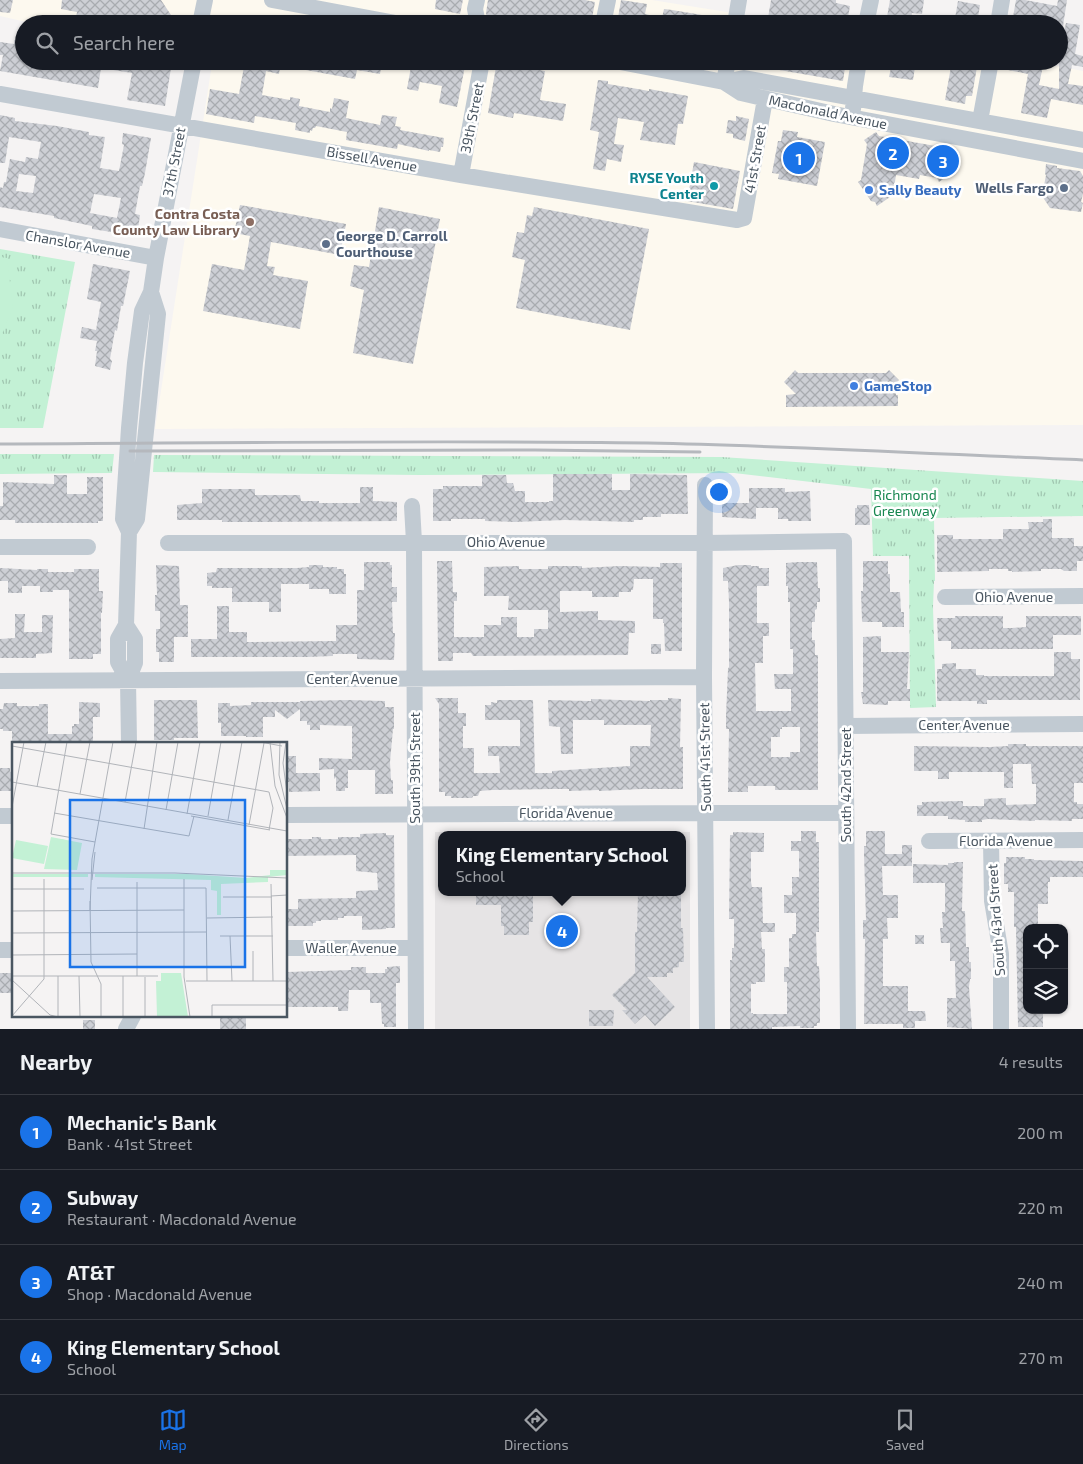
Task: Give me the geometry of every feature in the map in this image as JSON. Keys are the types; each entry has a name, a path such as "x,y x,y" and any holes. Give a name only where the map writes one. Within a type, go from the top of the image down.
{"street":[{"path":"202,15 205,0"},
{"path":"272,0 343,6 372,15"},
{"path":"476,15 475,9 477,0"},
{"path":"606,15 608,0"},
{"path":"736,15 739,0"},
{"path":"868,15 871,0"},
{"path":"1000,15 1002,0"},
{"name":"37th Street","path":"129,532 123,519 128,428 142,311 151,292 192,70"},
{"name":"39th Street","path":"461,175 480,70"},
{"name":"Macdonald Avenue","path":"662,70 724,82 741,93 852,118 1083,160"},
{"path":"724,82 726,70"},
{"path":"852,118 858,70"},
{"path":"980,121 989,70"},
{"name":"Macdonald Avenue","path":"724,82 744,78 1083,140"},
{"name":"Bissell Avenue","path":"0,94 461,175 737,220 744,218"},
{"name":"41st Street","path":"744,218 765,99"},
{"name":"Chanslor Avenue","path":"0,229 156,258"},
{"name":"37th Street","path":"129,532 137,519 158,314 151,292"},
{"name":"South 41st Street","path":"705,485 704,677 707,1029"},
{"name":"South 39th Street","path":"412,506 414,542 416,1029"},
{"path":"129,532 126,625 118,638 118,662 128,680 129,742"},
{"name":"Ohio Avenue","path":"168,544 844,541"},
{"name":"South 42nd Street","path":"844,541 848,1029"},
{"path":"0,547 88,547"},
{"name":"Ohio Avenue","path":"946,597 1083,596"},
{"name":"Center Avenue","path":"0,681 704,677"},
{"name":"Center Avenue","path":"846,726 1083,724"},
{"name":"Florida Avenue","path":"288,815 846,813"},
{"name":"Florida Avenue","path":"929,841 1083,840"},
{"name":"South 43rd Street","path":"991,841 992,901 1001,954 1001,1029"},
{"name":"Waller Avenue","path":"288,948 415,948"},
{"path":"126,1029 133,1016"},
{"path":"133,1016 137,1029"}],"shaded area":[{"path":"0,0 652,0 746,15 15,15 15,19 0,16"},
{"path":"1068,68 1083,71 1083,425 155,429 211,70 1068,70"},
{"path":"435,832 438,832 438,896 686,896 686,832 690,832 690,1029 435,1029"}],"green space":[{"path":"0,249 75,262 43,428 0,428"},
{"path":"0,257 7,258 13,307 0,339"},
{"path":"0,454 114,454 112,473 0,474"},
{"name":"Richmond Greenway","path":"154,455 721,457 1083,481 1083,516 934,518 935,581 933,607 936,707 910,708 909,556 873,556 871,489 734,473 420,475 153,472"}],"building":[{"path":"0,0 13,0 10,13 0,12"},
{"path":"62,0 161,0 171,15 76,15 77,12 61,9"},
{"path":"436,0 463,0 460,14 435,9"},
{"path":"488,0 585,0 595,2 593,15 486,15"},
{"path":"621,0 647,4 645,14 649,15 618,15"},
{"path":"771,0 836,0 836,3 850,6 848,15 768,15"},
{"path":"890,0 924,0 922,14 887,15"},
{"path":"1016,0 1057,6 1058,0 1067,0 1065,15 1013,15"},
{"path":"958,1 980,5 978,15 956,15"},
{"path":"664,9 701,15 663,15"},
{"path":"1068,23 1080,25 1075,54 1083,56 1083,67 1072,65 1068,84 1083,86 1083,105 1051,99 1047,118 1021,113 1028,74 1008,70 1042,70 1039,85 1059,89 1059,70 1068,70"},
{"path":"14,40 15,70 101,70 98,88 0,71 3,55 0,55 0,42 14,44"},
{"path":"113,70 171,70 165,106 127,100 132,73"},
{"path":"243,70 280,70 279,74 266,71 262,95 290,100 290,97 300,99 299,106 330,112 334,98 349,101 346,118 380,125 382,115 397,117 395,126 401,127 400,130 444,138 443,147 441,147 440,152 398,144 397,149 346,140 347,132 316,126 312,131 310,130 310,133 295,130 296,123 255,116 254,123 206,114 210,89 239,94"},
{"path":"306,70 357,70 355,79"},
{"path":"357,70 381,70 380,74"},
{"path":"410,70 464,70 457,107 439,103 442,86 420,82 418,91 407,89"},
{"path":"495,70 545,71 540,100 566,104 563,121 514,113 513,118 488,113"},
{"path":"779,70 845,70 843,81"},
{"path":"890,70 915,70 913,80 889,77"},
{"path":"950,70 976,70 972,96 966,96 965,104 945,100"},
{"path":"598,80 608,81 608,84 688,96 683,124 678,124 675,145 640,140 644,122 618,118 614,144 624,145 621,162 607,159 605,171 593,169 599,132 590,130"},
{"path":"0,115 15,118 15,121 57,126 89,132 89,135 105,137 100,168 119,171 124,145 122,144 123,133 151,138 135,214 140,215 137,236 92,229 92,226 54,218 54,216 0,207 0,187 3,188 4,182 6,182 10,159 25,162 26,157 38,159 41,142 9,137 5,163 0,163","holes":["19,174 36,176 33,193 16,191","94,194 121,198 117,218 90,213"]},
{"path":"736,116 749,119 745,141 733,138 733,134 726,133 728,120 736,121"},
{"path":"783,130 798,132 797,137 825,142 817,186 778,179 779,174 772,173 778,141 781,141"},
{"path":"876,132 879,136 958,150 958,154 960,154 958,169 939,182 937,178 920,175 919,179 896,175 893,195 877,206 875,202 871,201 858,182 861,180 867,144 864,140"},
{"name":"RYSE Youth Center","path":"694,162 740,171 733,209 687,201"},
{"path":"1046,164 1057,166 1057,168 1080,171 1083,176 1081,212 1050,208 1040,193 1043,191"},
{"path":"240,205 346,224 340,255 271,242 267,266 275,267 273,275 308,281 300,329 203,311 212,264 244,270 250,236 234,233"},
{"path":"379,207 440,219 413,364 353,353 364,290 350,286 354,265 369,267"},
{"path":"534,207 649,229 630,330 516,308 525,260 512,257 517,232 524,233 527,215 532,216"},
{"path":"93,264 130,271 117,331 115,330 110,370 95,366 97,341 80,338 82,327 96,330 101,302 87,299"},
{"path":"795,370 798,373 886,373 889,370 899,380 896,383 898,406 786,407 786,395 796,394 784,382"},
{"path":"553,474 612,474 612,490 630,490 630,474 687,475 688,514 661,514 661,517 643,517 643,520 634,520 634,522 565,520 514,522 485,521 485,519 433,521 433,489 443,489 443,486 482,486 482,475 506,475 507,483 513,483 515,491 525,491 525,502 549,502 553,501"},
{"path":"54,475 67,475 67,494 87,494 87,477 103,477 103,521 98,521 98,523 15,523 15,520 0,520 0,506 3,506 3,482 54,484"},
{"path":"360,487 373,487 373,501 397,502 397,521 222,522 222,520 177,520 177,505 202,503 202,489 255,489 255,495 300,495 301,501 360,503"},
{"path":"749,488 785,488 785,492 810,491 811,521 778,519 778,508 756,508 756,519 722,517 722,503 749,503"},
{"path":"857,505 869,505 870,525 855,525 855,508 857,508"},
{"path":"1043,519 1052,519 1052,538 1074,538 1074,546 1083,546 1083,561 1077,561 1077,571 1041,569 1041,571 1012,572 1008,571 1008,569 989,569 989,571 937,572 937,535 953,535 953,539 1003,539 1003,529 1029,529 1028,522 1043,522"},
{"path":"437,561 452,561 453,592 457,592 457,601 454,601 454,637 484,637 484,625 501,625 501,617 517,617 517,637 534,637 534,629 548,629 548,610 508,610 509,596 484,596 484,567 519,566 519,569 548,569 548,566 582,566 582,568 620,566 660,567 660,563 682,563 682,651 665,651 663,619 653,619 653,579 634,579 633,590 631,592 619,592 619,597 592,597 592,591 560,591 560,612 598,611 598,620 635,621 635,633 629,633 628,655 473,656 471,653 453,653 453,661 438,661"},
{"path":"863,561 888,561 890,592 900,592 901,612 904,612 904,627 882,627 882,622 862,621"},
{"path":"364,562 390,562 390,565 392,565 392,587 397,587 397,602 392,602 393,633 395,633 394,660 357,659 357,654 307,657 191,657 191,639 217,639 217,606 229,606 229,632 247,632 247,642 336,641 336,625 357,625 357,590 364,590"},
{"path":"817,562 820,602 817,602 817,609 815,610 815,622 812,622 812,640 815,640 815,655 818,655 818,790 775,790 775,786 748,786 748,792 728,792 729,729 726,729 726,716 729,667 729,602 728,581 723,581 723,568 751,565 759,566 759,568 769,568 769,586 757,586 757,623 769,623 769,636 763,636 763,663 755,663 756,711 791,711 791,689 775,689 774,674 793,674 793,649 790,649 790,602 788,602 788,586 786,586 786,563","holes":["782,727 800,727 800,752 790,752 790,757 771,757 771,737 780,737 780,729"]},
{"path":"156,565 179,566 180,605 188,605 188,637 174,637 174,662 159,662 159,652 156,652 156,629 160,629 160,611 155,611 155,595 157,595"},
{"path":"309,565 323,565 323,567 344,569 344,574 346,574 346,594 329,594 329,589 309,589 309,584 281,584 281,612 269,612 269,602 232,602 232,588 212,588 212,586 207,586 207,573 216,572 217,568 297,568 309,567"},
{"path":"0,568 48,569 48,572 74,572 74,569 99,569 99,591 103,591 101,654 93,654 93,659 69,659 69,590 40,592 40,586 22,586 22,593 8,593 8,581 0,581"},
{"path":"15,614 25,614 24,632 42,632 42,615 53,615 52,653 36,654 36,658 0,658 0,639 15,638"},
{"path":"955,616 1003,616 1003,628 1012,628 1026,627 1026,616 1081,616 1081,635 1053,635 1053,649 951,649 951,641 938,641 937,618 955,618"},
{"path":"881,636 881,652 909,652 907,689 910,689 910,701 888,701 888,705 863,704 861,692 863,692 863,637"},
{"path":"651,644 661,644 661,654 651,654"},
{"path":"1054,652 1071,652 1071,659 1080,659 1080,700 987,700 987,704 977,704 977,701 937,701 937,669 942,669 942,664 956,663 956,669 976,669 976,675 984,676 1054,676"},
{"path":"435,698 458,698 458,713 466,713 466,726 463,726 463,748 474,748 474,773 500,773 499,756 488,756 488,746 520,746 520,720 485,720 485,705 491,705 491,702 497,703 497,700 533,700 535,773 552,773 552,771 630,766 630,746 650,746 651,725 604,725 604,720 573,720 573,754 561,754 560,727 549,726 548,700 650,701 668,700 668,698 681,699 680,747 683,747 683,789 599,791 569,791 569,789 492,790 480,791 478,796 471,798 451,798 451,796 445,796 445,792 439,792 439,704"},
{"path":"154,700 197,700 198,738 154,740"},
{"path":"385,701 385,707 394,707 394,729 390,762 393,794 375,794 375,770 348,770 348,788 345,788 345,791 336,791 334,769 319,770 319,758 352,759 352,726 320,725 320,730 310,730 310,725 307,725 307,721 300,721 300,709 287,719 275,710 275,717 263,717 263,737 221,736 221,723 218,723 218,703 230,703 230,706 251,705 251,702"},
{"path":"79,702 100,703 100,717 93,717 93,742 12,742 12,731 0,729 0,709 3,709 4,703 17,703 17,706 48,704 48,734 72,734 72,726 79,724"},
{"path":"1008,744 1026,744 1026,746 1083,746 1083,783 1074,783 1074,802 1083,804 1083,819 1072,819 1072,821 1035,821 988,819 982,820 982,822 965,822 965,820 948,819 948,816 917,816 917,805 922,805 922,802 963,801 963,806 984,806 984,799 1006,798 1006,805 1036,804 1036,784 1032,784 1031,764 1013,764 1013,788 1004,788 1004,772 949,772 949,779 938,779 938,771 914,771 914,746 990,747 1008,746"},
{"path":"288,756 296,756 296,773 320,773 320,791 289,792"},
{"path":"0,768 10,768 10,772 12,772 12,791 0,791"},
{"path":"801,831 816,831 816,842 819,842 819,932 816,932 817,966 819,966 820,985 820,1023 817,1023 817,1026 814,1026 814,1028 800,1028 800,1026 772,1027 772,1029 730,1029 730,960 732,960 732,948 734,948 734,919 729,919 730,835 733,835 733,832 764,833 764,852 751,852 751,882 752,887 762,887 763,923 775,923 775,932 761,932 762,949 765,949 765,982 751,984 751,1013 787,1014 787,982 784,982 784,967 789,967 789,938 792,938 792,934 796,934 796,913 784,913 784,895 792,895 792,877 799,877 799,851 791,851 791,841 801,841"},
{"path":"866,831 885,831 885,854 902,854 902,845 912,845 912,866 882,866 883,895 898,895 898,918 887,918 888,939 883,939 883,986 908,986 908,1011 925,1011 926,1021 915,1021 915,1028 903,1028 903,1024 864,1024 865,939 863,939 863,920 866,920 864,846 866,846"},
{"path":"386,833 386,835 394,835 395,928 362,930 362,916 344,916 344,918 338,918 338,920 316,921 316,923 313,923 313,926 288,926 288,909 298,909 298,899 356,898 356,891 378,890 377,873 356,871 356,855 288,856 288,839 321,837 321,839 338,839 338,837 360,837 360,834"},
{"path":"1006,857 1025,857 1025,859 1034,860 1083,861 1083,877 1050,877 1050,882 1048,882 1048,904 1038,904 1038,924 1023,924 1023,1014 1043,1014 1043,1027 1018,1027 1014,892 1008,892 1008,884 1004,884 1004,863 1006,863"},
{"path":"963,862 962,911 965,911 966,947 969,947 969,962 971,962 969,987 972,1029 947,1027 947,998 956,998 955,961 950,961 950,943 941,943 940,928 943,928 942,912 945,912 945,883 913,883 913,864 948,865 948,863"},
{"path":"476,896 533,896 533,922 529,922 529,935 504,935 504,926 501,926 501,905 476,905"},
{"path":"638,896 681,896 684,962 679,962 679,967 673,968 673,973 667,973 667,977 647,977 675,1007 655,1026 645,1015 635,1024 622,1010 627,1010 612,995 635,973 635,932 637,932"},
{"path":"915,935 924,935 924,944 915,944"},
{"path":"400,966 400,983 396,983 396,1027 384,1027 384,1024 382,1024 381,1003 370,1003 370,990 349,990 348,1011 338,1011 338,1007 288,1007 288,972 351,970 351,967 366,967 366,973 385,973 387,967"},
{"path":"0,973 12,973 12,993 0,993"},
{"path":"589,1010 614,1010 613,1026 589,1026"},
{"path":"246,1016 246,1029 220,1029 220,1017"},
{"path":"83,1020 95,1020 95,1029 83,1029"}],"railway":[{"path":"0,444 648,443 1083,460"},
{"path":"130,451 535,450 700,452"}],"place":[{"name":"Subway","path":"893,153"},
{"name":"Mechanic's Bank","path":"799,158"},
{"name":"AT&T","path":"943,161"},
{"name":"RYSE Youth Center","path":"714,186"},
{"name":"Wells Fargo","path":"1064,188"},
{"name":"Sally Beauty","path":"869,190"},
{"name":"Contra Costa County Law Library","path":"250,222"},
{"name":"George D. Carroll Courthouse","path":"326,244"},
{"name":"GameStop","path":"854,386"},
{"name":"King Elementary School","path":"562,931"}]}
